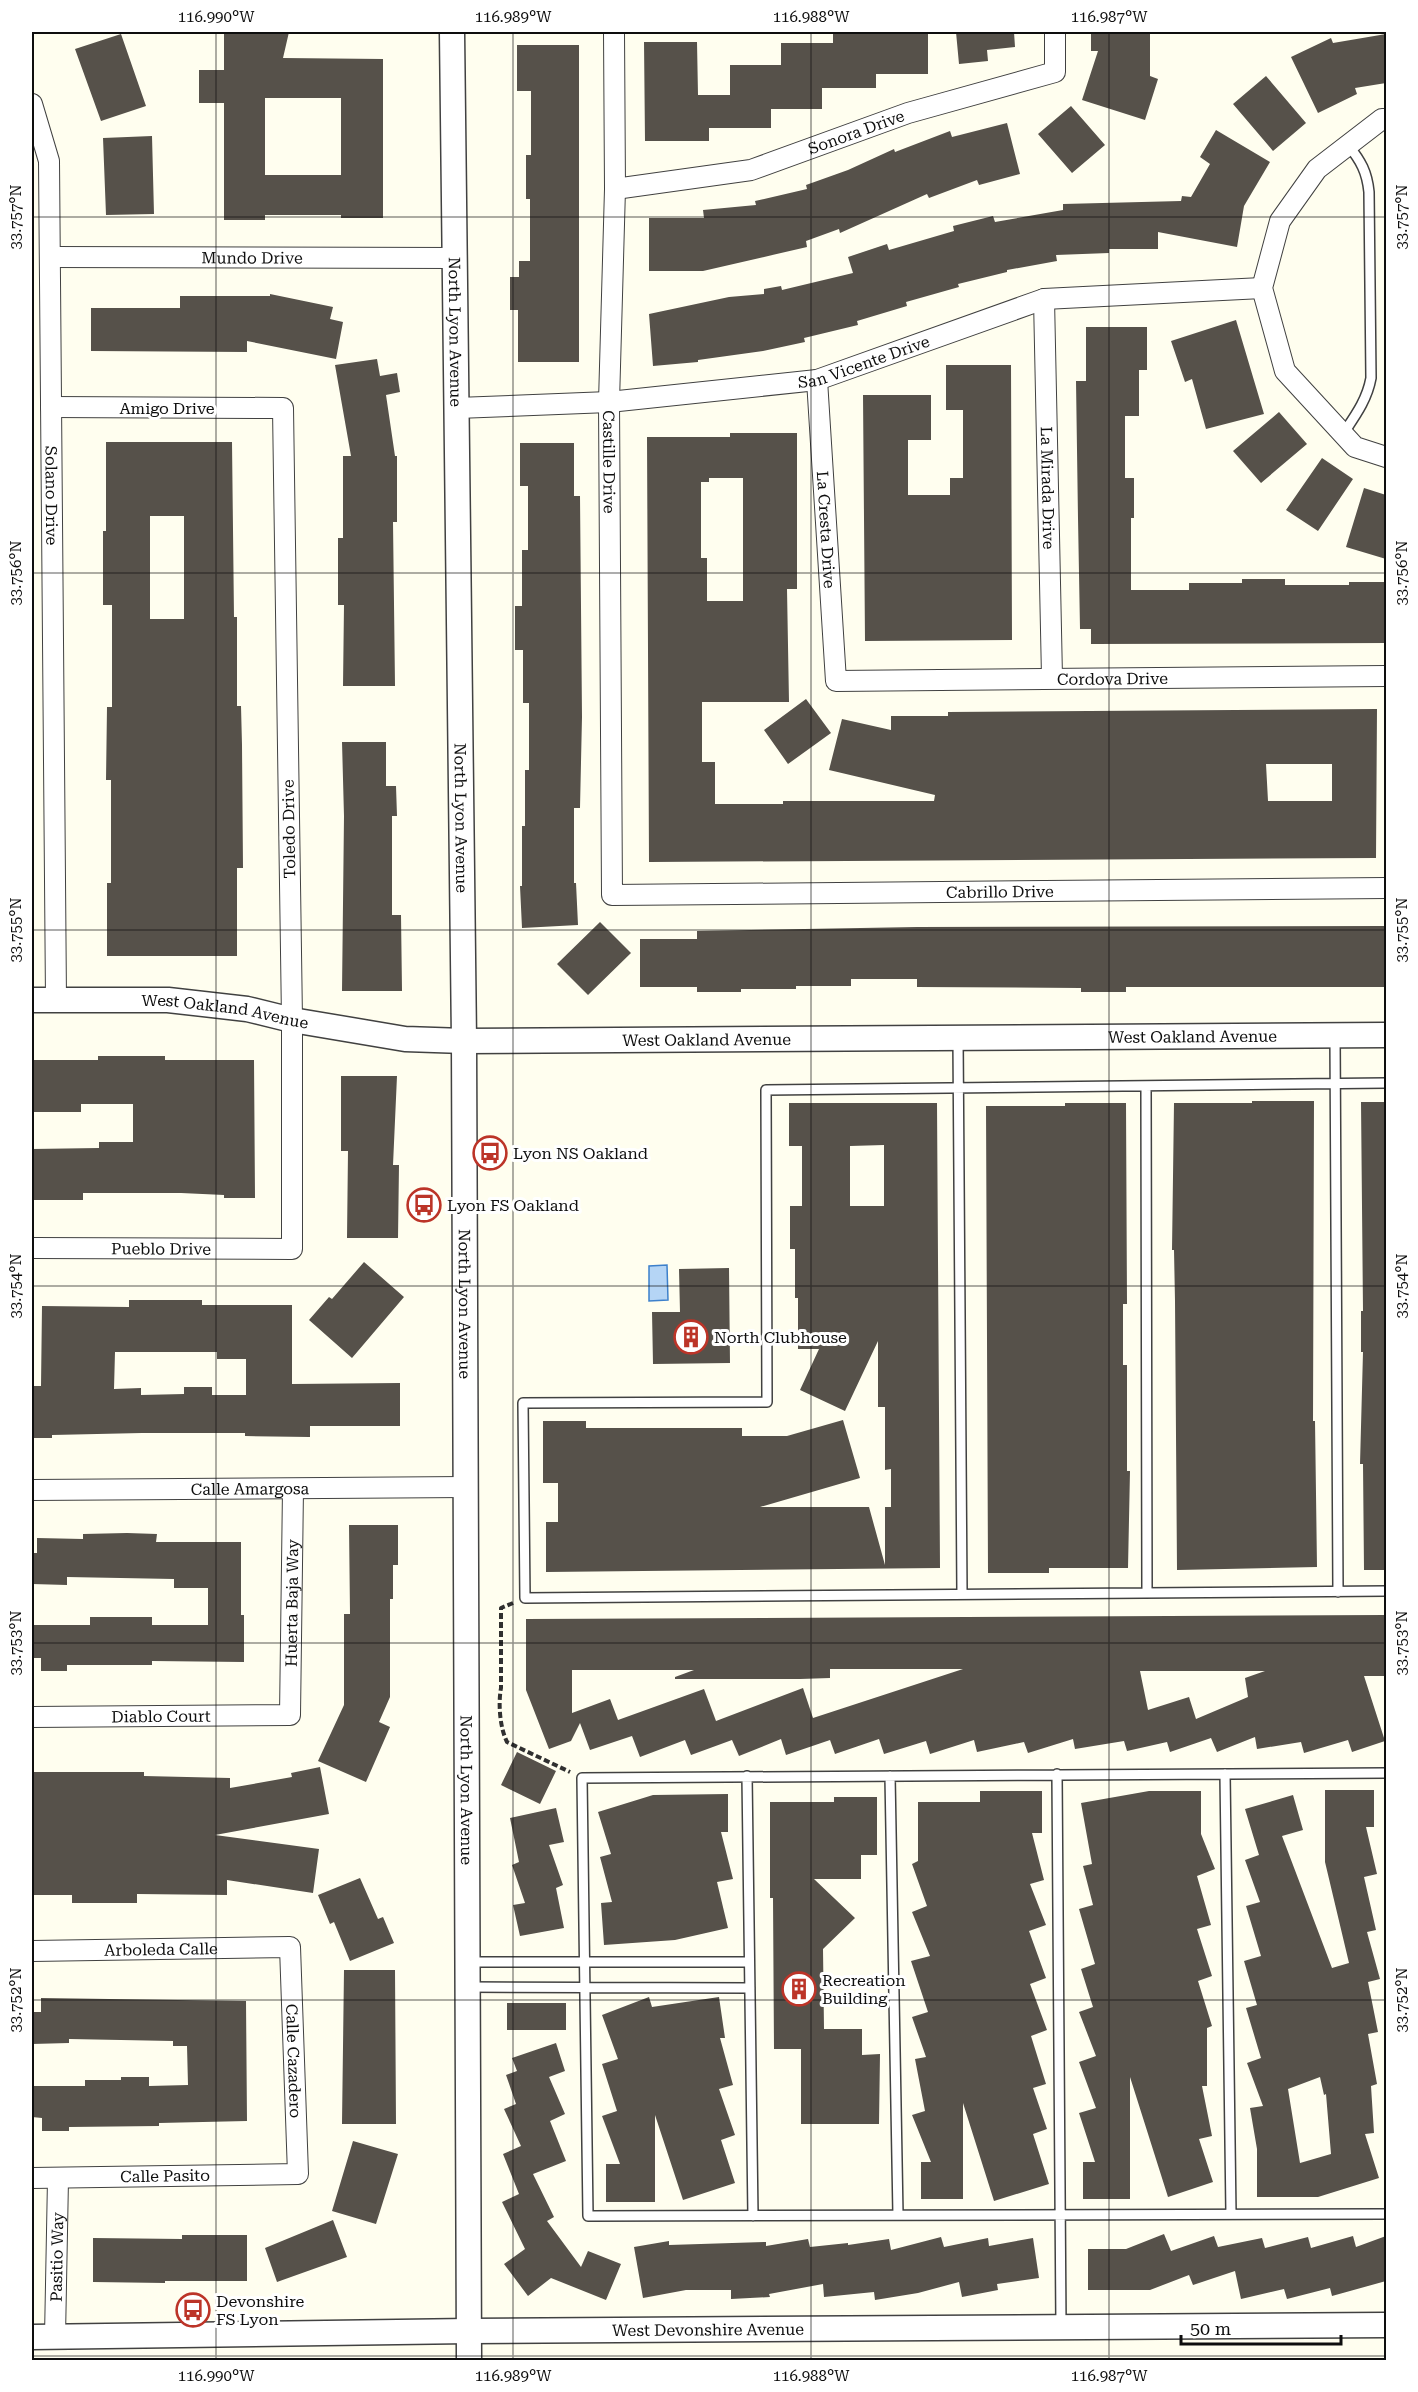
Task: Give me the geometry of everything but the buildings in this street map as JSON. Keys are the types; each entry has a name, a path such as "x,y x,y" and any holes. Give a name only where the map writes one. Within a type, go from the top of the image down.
{"street":[{"name":"North Lyon Avenue","path":"452,32 464,1041 469,2361"},
{"name":"Castille Drive","path":"612,894 609,402 615,189 614,32"},
{"name":"Sonora Drive","path":"615,189 751,170 908,113 1055,72 1055,32"},
{"name":"Solano Drive","path":"32,104 49,161 56,1000"},
{"path":"1386,119 1382,119 1317,169 1280,221 1262,288 1285,371 1355,447 1386,457"},
{"name":"Mundo Drive","path":"50,257 455,258"},
{"name":"San Vicente Drive","path":"457,408 609,402 817,380 1044,299 1262,288"},
{"name":"La Mirada Drive","path":"1044,299 1052,677"},
{"name":"La Cresta Drive","path":"817,380 836,681"},
{"name":"Amigo Drive","path":"51,407 283,408"},
{"name":"Toledo Drive","path":"283,408 292,1020 292,1249"},
{"name":"Cordova Drive","path":"836,681 1052,677 1386,676"},
{"name":"Cabrillo Drive","path":"612,894 1386,888"},
{"name":"West Oakland Avenue","path":"32,1000 168,1000 247,1009 292,1020 405,1039 464,1041 1386,1035"},
{"name":"Pueblo Drive","path":"32,1248 292,1249"},
{"name":"Calle Amargosa","path":"32,1490 466,1487"},
{"name":"Huerta Baja Way","path":"290,1715 293,1489"},
{"name":"Diablo Court","path":"32,1717 290,1715"},
{"name":"Arboleda Calle","path":"32,1951 290,1947"},
{"name":"Calle Cazadero","path":"290,1947 298,2174"},
{"name":"Calle Pasito","path":"32,2178 298,2174"},
{"name":"Pasitio Way","path":"43,2337 58,2179"},
{"name":"West Devonshire Avenue","path":"43,2337 469,2331 1386,2325"}],"lane":[{"path":"1343,434 1363,404 1371,378 1369,192 1367,172 1348,145"},
{"path":"1335,1035 1338,1592"},
{"path":"958,1038 962,1594"},
{"path":"1386,1083 766,1090 767,1402 524,1403 525,1598 1386,1592"},
{"path":"1146,1086 1147,1593"},
{"path":"1386,1773 582,1778 588,2216 1386,2214"},
{"path":"1057,1774 1060,2328"},
{"path":"1225,1774 1232,2214"},
{"path":"747,1776 753,2216"},
{"path":"890,1776 898,2215"},
{"path":"468,1962 749,1962"},
{"path":"468,1987 750,1989"}],"path":[{"path":"525,1598 501,1608 499,1699 504,1737 507,1742 582,1778"}],"water":[{"path":"667,1265 668,1300 649,1301 649,1266"}],"place":[{"name":"Lyon NS Oakland","path":"490,1153"},
{"name":"Lyon FS Oakland","path":"424,1205"},
{"name":"North Clubhouse","path":"691,1337"},
{"name":"Recreation Building","path":"799,1989"},
{"name":"Devonshire FS Lyon","path":"193,2310"}]}
